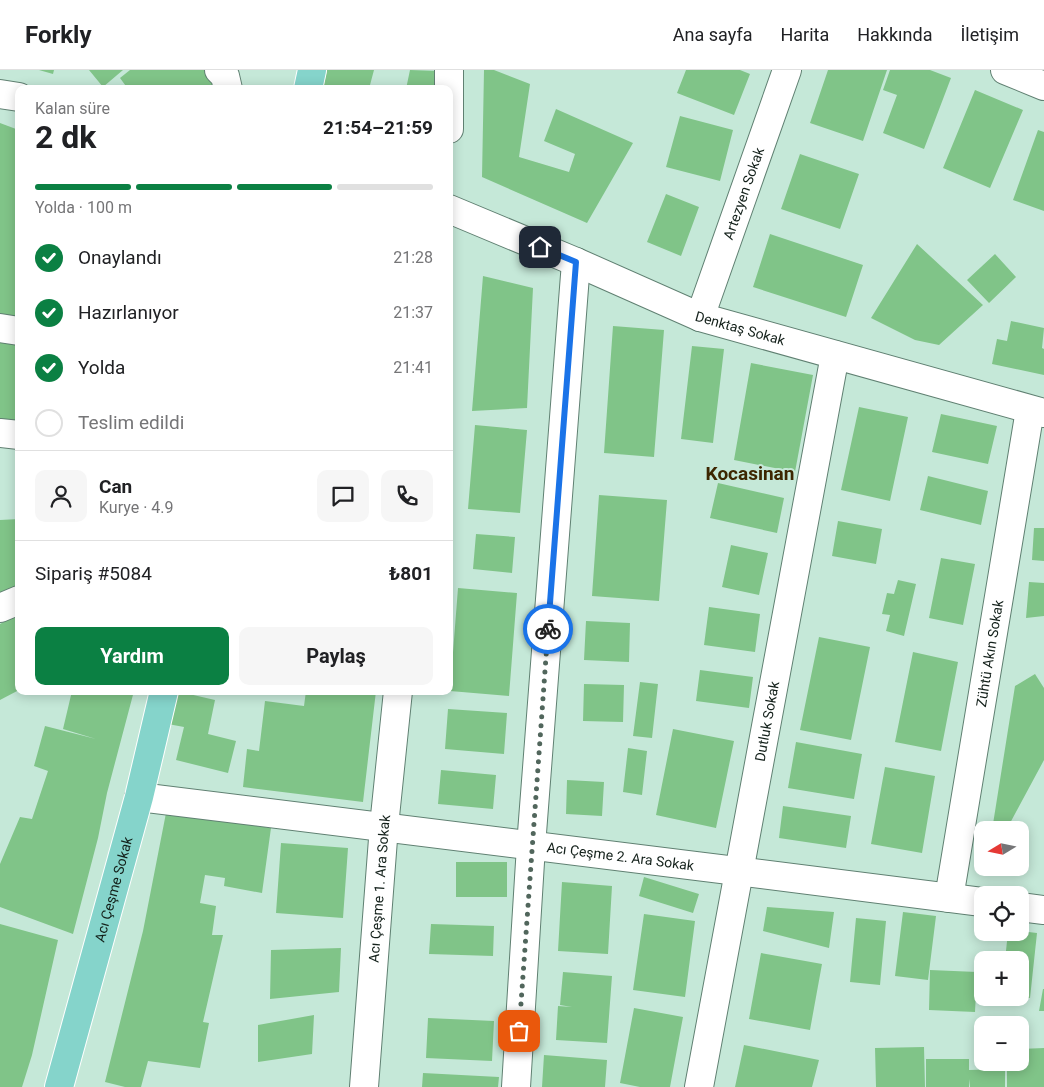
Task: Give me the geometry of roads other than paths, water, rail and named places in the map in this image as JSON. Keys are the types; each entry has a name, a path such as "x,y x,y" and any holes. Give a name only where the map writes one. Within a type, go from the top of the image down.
{"main road":[{"path":"309,85 312,70"},
{"name":"Acı Çeşme Sokak","path":"59,1087 139,797 163,695"}],"street":[{"path":"219,70 224,76 227,85"},
{"path":"450,70 450,85"},
{"name":"Artezyen Sokak","path":"700,317 787,70"},
{"path":"1005,70 1044,86"},
{"path":"0,94 15,96"},
{"name":"Denktaş Sokak","path":"453,211 700,317 1037,412"},
{"path":"516,1087 531,846 576,262"},
{"path":"0,328 15,330"},
{"name":"Dutluk Sokak","path":"699,1087 836,355"},
{"name":"Zühtü Akın Sokak","path":"949,898 1037,412"},
{"path":"0,433 15,435"},
{"path":"0,608 15,601"},
{"name":"Acı Çeşme 1. Ara Sokak","path":"364,1087 384,826 398,695"},
{"name":"Acı Çeşme 2. Ara Sokak","path":"139,797 384,826 974,901"},
{"path":"1029,908 1044,910"}],"district":[{"name":"Kocasinan","path":"750,473"}]}
